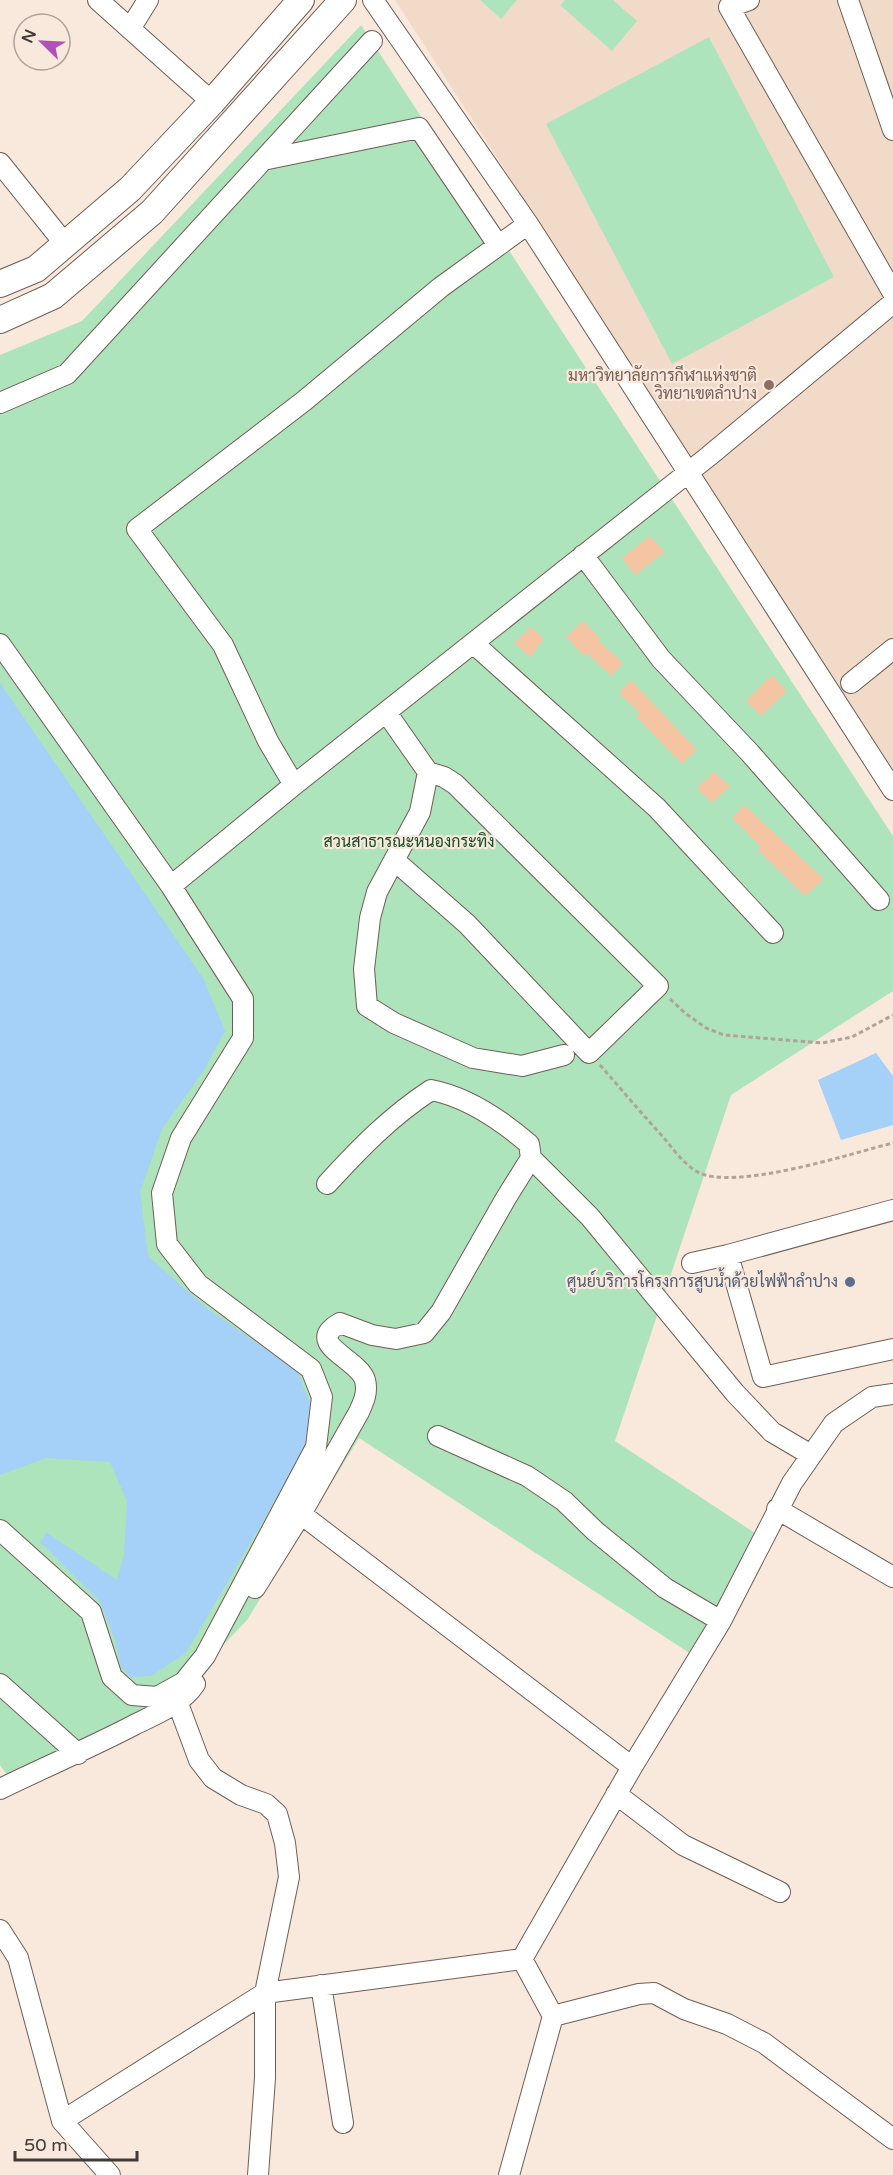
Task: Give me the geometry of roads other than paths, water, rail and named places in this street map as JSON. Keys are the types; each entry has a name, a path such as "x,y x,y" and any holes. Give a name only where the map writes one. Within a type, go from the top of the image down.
{"main road":[{"path":"0,284 36,268 130,189 212,102 301,0"},
{"path":"0,320 53,296 152,212 343,0"}],"street":[{"path":"98,0 212,102"},
{"path":"130,29 148,0"},
{"path":"373,0 528,224 893,790"},
{"path":"749,0 727,3 893,293"},
{"path":"848,0 893,130"},
{"path":"0,403 67,374 372,41"},
{"path":"263,160 419,128 498,245"},
{"path":"0,163 65,244"},
{"path":"294,785 268,741 224,645 137,529 304,401 441,287 528,224"},
{"path":"171,886 294,785 688,472 893,303"},
{"path":"583,555 661,659 750,753 879,900"},
{"path":"472,643 657,808 773,933"},
{"path":"0,644 171,886 243,999 243,1038 181,1138 162,1193 167,1244 198,1284 311,1369 322,1397 316,1447 205,1656 184,1682 157,1696 132,1695"},
{"path":"851,683 893,650"},
{"path":"386,712 428,772 444,777 455,784 658,986 589,1053 467,924 394,860"},
{"path":"428,772 420,812 377,892 370,918 364,969 367,1006 394,1023 473,1058 522,1066 564,1055"},
{"path":"327,1184 367,1140 408,1105 431,1090 447,1093 474,1104 529,1144 531,1158 590,1217 742,1401 772,1432 811,1455"},
{"path":"0,1789 78,1754 139,1723 190,1692 301,1514 366,1396 364,1380 356,1366 329,1347 327,1338 332,1327 339,1323 372,1335 396,1340 423,1333 441,1312 531,1158"},
{"path":"692,1263 893,1210"},
{"path":"728,1255 763,1377 893,1349"},
{"path":"522,1959 616,1794 721,1621 777,1509 811,1455 834,1423 872,1397 893,1394"},
{"path":"438,1436 527,1476 564,1501 595,1531 665,1588 721,1621"},
{"path":"777,1509 893,1577"},
{"path":"301,1514 632,1767"},
{"path":"0,1530 90,1612 112,1677 132,1695 139,1723"},
{"path":"0,1684 78,1754"},
{"path":"177,1701 199,1760 213,1778 241,1795 266,1804 277,1814 285,1843 289,1877 265,1993 265,2078 258,2175"},
{"path":"616,1794 683,1845 780,1892"},
{"path":"0,1930 18,1958 62,2121 110,2175"},
{"path":"62,2121 265,1993 522,1959"},
{"path":"509,2175 553,2016 522,1959"},
{"path":"321,1985 343,2123"},
{"path":"553,2016 639,1994 654,1993 684,2009 727,2024 764,2043 893,2139"}],"water":[{"path":"0,683 203,978 225,1031 203,1072 162,1129 140,1192 148,1256 204,1306 298,1372 312,1408 309,1443 186,1653 151,1676 131,1677 121,1667 115,1640 100,1602 40,1542 47,1533 117,1580 124,1555 127,1501 110,1462 46,1458 0,1475"},
{"path":"876,1053 893,1076 893,1125 841,1140 818,1080"}],"place":[{"name":"มหาวิทยาลัยการกีฬาแห่งชาติ วิทยาเขตลำปาง","path":"769,385"},
{"name":"ศูนย์บริการโครงการสูบน้ำด้วยไฟฟ้าลําปาง","path":"850,1282"}],"park label":[{"name":"สวนสาธารณะหนองกระทิง","path":"409,842"}]}
